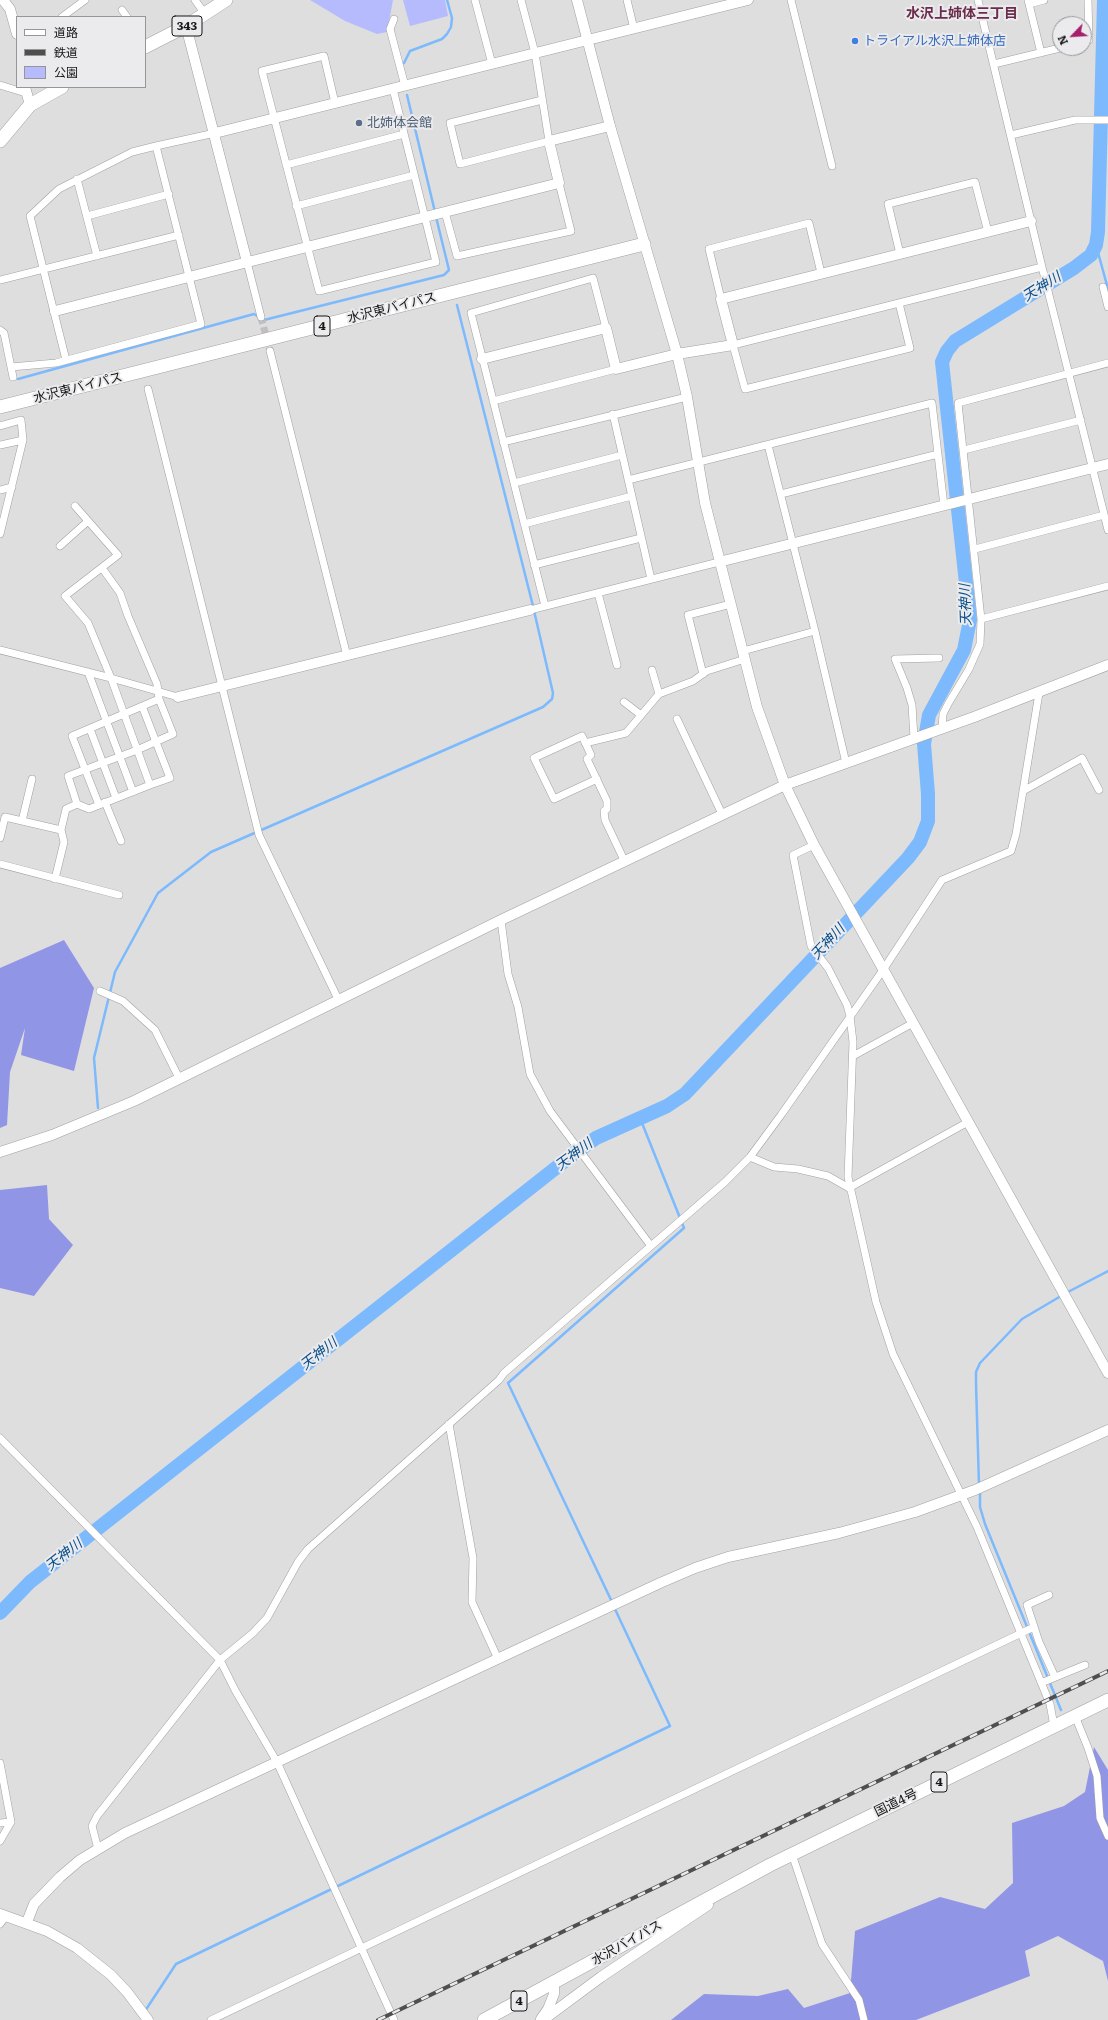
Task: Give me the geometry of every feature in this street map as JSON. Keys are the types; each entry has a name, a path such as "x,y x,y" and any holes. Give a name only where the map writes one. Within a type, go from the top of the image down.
{"highway":[{"name":"343","path":"146,45 186,26 224,0"},
{"path":"0,141 27,95 58,88"},
{"name":"水沢東バイパス","path":"0,407 644,244"},
{"name":"国道4号","path":"770,1865 1108,1700"},
{"name":"水沢バイパス","path":"484,2020 770,1865"}],"street":[{"path":"3,0 10,9 16,30"},
{"path":"63,16 85,0"},
{"path":"195,0 205,14"},
{"path":"475,0 492,64"},
{"path":"445,212 457,256 571,231 549,142 535,53 522,0"},
{"path":"577,0 610,126 677,354 687,397 697,462 730,604 757,706 785,785 814,846 847,907 1108,1373"},
{"path":"627,0 634,29"},
{"path":"66,360 55,311 30,216 58,189 132,152 215,134 634,29 725,3 748,0"},
{"path":"791,0 832,166"},
{"path":"978,0 1042,267 1108,530"},
{"path":"1041,53 1028,2 1044,0"},
{"path":"1088,0 1088,16"},
{"path":"122,10 126,16"},
{"path":"394,19 390,29 405,86"},
{"path":"186,26 261,317"},
{"path":"994,64 1052,50"},
{"path":"336,103 324,56 262,72 306,247 319,291 436,262 393,89"},
{"path":"0,85 27,95"},
{"path":"542,100 450,123 460,164 610,126"},
{"path":"1011,135 1075,120 1108,120"},
{"path":"286,165 404,134"},
{"path":"11,367 56,363 201,324 156,146"},
{"path":"296,206 414,175"},
{"path":"77,180 97,256"},
{"path":"900,254 888,204 975,182 988,232"},
{"path":"55,311 559,183"},
{"path":"87,216 169,194"},
{"path":"721,299 1031,221"},
{"path":"821,274 809,223 709,249 745,389 910,348 899,303"},
{"path":"0,280 179,235"},
{"path":"493,401 677,354 733,345 1042,267"},
{"path":"545,606 471,313 594,278 616,369"},
{"path":"1103,287 1108,307"},
{"path":"482,359 606,328"},
{"path":"0,330 4,333 13,377"},
{"path":"270,352 347,656"},
{"path":"942,729 946,709 969,669 980,644 981,619 958,403 1108,362"},
{"path":"148,389 259,835 338,999"},
{"path":"503,442 687,397"},
{"path":"628,480 932,403 944,506"},
{"path":"613,414 651,579"},
{"path":"0,426 21,420 23,440 0,534"},
{"path":"964,450 1081,420"},
{"path":"0,445 23,440"},
{"path":"768,445 815,631 846,763"},
{"path":"781,494 938,454"},
{"path":"514,483 622,455"},
{"path":"0,650 111,678 159,696 178,697 533,610 1108,464"},
{"path":"0,490 12,487"},
{"path":"524,524 632,496"},
{"path":"75,506 118,555 65,596 88,623 111,678 123,716 150,785"},
{"path":"974,549 1104,515"},
{"path":"60,546 88,521"},
{"path":"534,565 641,538"},
{"path":"77,804 68,776 120,757 173,734 159,696 158,684 128,616 120,593 102,568"},
{"path":"981,619 1108,586"},
{"path":"598,593 617,665"},
{"path":"703,674 688,615 730,604"},
{"path":"585,743 626,734 659,694 693,681 703,674 744,655 815,631"},
{"path":"914,738 912,705 908,688 895,659 939,658"},
{"path":"0,1152 90,1121 624,860 785,785 1039,693 1108,665"},
{"path":"652,670 659,694"},
{"path":"88,672 133,792"},
{"path":"98,1849 92,1826 97,1816 220,1660 253,1633 267,1618 298,1562 308,1549 499,1380 504,1373 725,1182 750,1157 883,970 942,880 1011,850 1016,834 1039,693"},
{"path":"121,841 86,769 72,736 123,716 159,696"},
{"path":"624,702 641,715"},
{"path":"55,879 64,842 60,830 66,809 77,804 89,809 170,778 142,706"},
{"path":"677,719 722,814"},
{"path":"90,729 116,798"},
{"path":"597,779 554,799 534,758 582,736 591,755 588,759 607,801 607,809 604,811 605,820 624,860"},
{"path":"1023,791 1082,758 1098,790"},
{"path":"22,821 32,779"},
{"path":"0,838 5,817 60,830"},
{"path":"814,846 793,855 811,946 828,968 847,1005 850,1016 853,1056 848,1142 850,1188 885,1335 1048,1679 1054,1726"},
{"path":"0,864 119,895"},
{"path":"501,920 508,974 518,1007 530,1074 550,1111 651,1246"},
{"path":"100,991 123,1001 155,1030 179,1078"},
{"path":"853,1056 912,1023"},
{"path":"850,1188 968,1122"},
{"path":"750,1157 774,1167 798,1169 828,1176 850,1188"},
{"path":"449,1424 473,1558 472,1602 498,1658"},
{"path":"27,1922 34,1904 40,1896 75,1865 125,1833 498,1658 695,1568 764,1548 880,1522 962,1495 1108,1430"},
{"path":"0,1438 220,1660 235,1690 277,1762 394,2020"},
{"path":"1048,1679 1026,1630 1028,1605 1049,1595"},
{"path":"211,2020 1026,1630"},
{"path":"1048,1679 1085,1665"},
{"path":"1075,1716 1088,1748 1096,1776 1100,1818 1108,1836"},
{"path":"0,1763 11,1822 0,1841"},
{"path":"0,1823 11,1822"},
{"path":"792,1854 822,1944 859,2000 864,2020"},
{"path":"543,2020 640,1950 770,1865"},
{"path":"2,1918 27,1922 62,1939 96,1962 127,1992 148,2020"},
{"path":"540,2020 548,2010 554,1994 554,1982"}],"green space":[{"path":"310,0 393,0 387,32 377,34 345,21"},
{"path":"403,0 445,0 448,16 410,26"}],"shaded area":[{"path":"64,940 94,988 74,1071 21,1055 25,1028 10,1072 7,1125 0,1128 0,968"},
{"path":"47,1185 49,1219 73,1245 34,1296 0,1288 0,1190"},
{"path":"1094,1747 1108,1770 1108,1981 1103,1961 1058,1936 1025,1951 1030,1976 916,2020 671,2020 704,1994 758,1996 788,1989 804,2008 850,1993 855,1931 940,1897 985,1909 1013,1883 1012,1823 1064,1806 1085,1792"}],"waterway":[{"path":"404,63 410,51 442,39 447,34 451,27 452,18 447,0"},
{"name":"天神川","path":"0,1613 30,1582 571,1156 596,1138 667,1106 685,1094 908,858 920,842 928,821 928,794 924,744 929,715 964,650 970,620 942,362 947,351 955,341 1074,268 1091,255 1096,245 1098,232 1104,0"},
{"path":"407,95 435,212"},
{"path":"18,379 254,314 264,320 444,275 449,270 436,217"},
{"path":"1096,245 1108,289"},
{"path":"98,1108 94,1058 115,972 158,893 211,852 543,707 552,699 553,693 532,602 457,305"},
{"path":"612,1602 508,1383 684,1228 640,1118"},
{"path":"1066,1293 1108,1271"},
{"path":"979,1485 976,1372 980,1363 1022,1319 1061,1296"},
{"path":"980,1492 980,1507 985,1524 1061,1710"},
{"path":"145,2011 176,1964 670,1726 614,1607"}],"tunnel":[{"path":"261,317 270,351"}],"railway":[{"path":"378,2020 1108,1671"}],"place":[{"name":"トライアル水沢上姉体店","path":"855,41"},
{"name":"北姉体会館","path":"359,123"}],"district":[{"name":"水沢上姉体三丁目","path":"962,14"}]}
